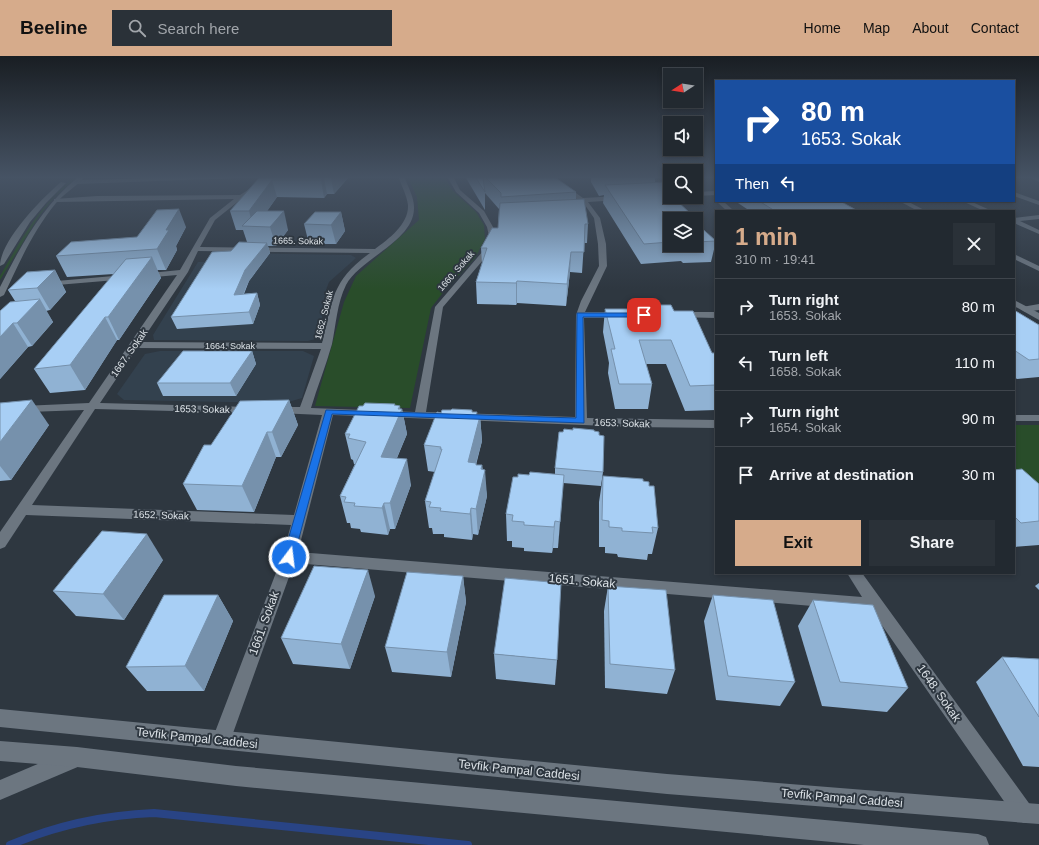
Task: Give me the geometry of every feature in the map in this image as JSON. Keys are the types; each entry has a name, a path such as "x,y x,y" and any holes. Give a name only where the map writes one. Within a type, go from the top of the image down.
{"street":[{"path":"1,261 30,215"},
{"path":"5,290 38,223 44,215"},
{"name":"1667. Sokak","path":"0,543 184,272 212,219 218,215"},
{"name":"1662. Sokak","path":"304,410 326,346 340,291 345,280 397,234 409,215"},
{"name":"1660. Sokak","path":"420,415 439,308 445,298 486,251 492,236 491,219 486,215"},
{"path":"581,421 580,315 584,301 603,266 602,244 592,215"},
{"path":"1015,221 1039,217"},
{"path":"1015,221 1039,232"},
{"name":"1665. Sokak","path":"196,249 376,251"},
{"path":"1015,257 1039,269"},
{"path":"35,285 184,272"},
{"path":"1015,304 1025,309 1036,321"},
{"path":"1025,309 1039,307"},
{"path":"1015,313 1036,321"},
{"path":"580,315 628,315"},
{"path":"668,315 715,315"},
{"name":"1664. Sokak","path":"134,345 326,346"},
{"name":"1653. Sokak","path":"0,410 92,406 304,410 581,421 715,424"},
{"name":"1661. Sokak","path":"221,740 289,557 329,411"},
{"path":"1015,418 1039,418"},
{"name":"1652. Sokak","path":"23,510 299,520"},
{"name":"1651. Sokak","path":"289,557 876,605"},
{"name":"1648. Sokak","path":"855,574 1031,814"},
{"name":"Tevfik Pampal Caddesi","path":"0,718 667,784 1031,814"},
{"path":"0,751 78,757 236,776 978,845"},
{"path":"0,790 78,757"}],"shaded area":[{"path":"212,253 351,255 356,258 329,282 326,290 319,338 308,341 154,340 153,335 198,262 206,262"},
{"path":"160,351 303,351 314,356 302,398 285,403 124,400 117,394 145,354"}],"green space":[{"path":"40,215 0,280 0,276 32,223"},
{"path":"419,215 478,215 484,225 485,239 475,258 445,290 431,308 410,408 315,406 344,302 356,276 419,220"},
{"path":"1015,425 1039,425 1039,491 1015,473"}],"building":[{"path":"153,215 175,215 166,230 169,230 157,249 56,256 71,242 137,237"},
{"path":"253,215 281,215 270,227 242,226"},
{"path":"312,215 339,215 331,225 304,224"},
{"path":"499,215 587,215 588,224 585,224 584,252 571,252 567,284 517,281 516,283 476,282 487,248 481,248 492,228 498,228"},
{"path":"625,215 663,215 663,243 644,244"},
{"path":"703,229 715,240 703,242"},
{"path":"239,242 267,243 245,270 234,295 257,293 249,312 171,317 212,252 231,251"},
{"path":"152,257 108,317 105,317 70,365 34,369 126,259"},
{"path":"55,270 37,288 8,290 27,272"},
{"path":"40,299 17,323 13,323 0,337 0,311 10,302"},
{"path":"650,305 671,305 674,311 693,311 712,353 715,353 715,385 690,386 671,340 639,340 652,384 619,384 611,349 615,349 605,309 651,309"},
{"path":"1015,311 1039,325 1039,359 1029,360 1015,351"},
{"path":"183,351 252,351 230,383 157,383"},
{"path":"32,400 0,442 0,403"},
{"path":"289,400 272,432 267,432 242,486 183,484 204,445 211,445 240,401"},
{"path":"365,403 395,404 394,405 400,406 398,409 402,409 381,457 407,459 390,503 384,503 382,508 354,506 355,503 344,502 346,497 340,496 366,442 348,438 350,434 345,434 359,406 363,406"},
{"path":"442,410 472,410 472,412 477,412 476,416 480,416 468,462 476,463 476,465 482,465 481,469 485,470 476,509 471,508 470,514 440,511 441,508 429,507 431,502 425,501 442,449 440,449 441,447 424,445 437,412 441,413"},
{"path":"573,428 594,430 599,432 599,435 604,436 603,472 555,468 559,432 563,432 564,429 573,430"},
{"path":"1022,469 1039,484 1039,521 1021,523 1015,517 1015,470"},
{"path":"530,472 564,475 560,522 555,521 554,527 524,525 524,522 512,521 513,515 506,514 513,477 518,477 518,474 529,475"},
{"path":"603,476 643,479 643,481 649,482 649,486 654,486 658,528 652,527 653,533 622,531 622,528 609,527 609,521 602,520"},
{"path":"102,531 147,534 103,594 53,591"},
{"path":"314,566 368,570 341,644 281,638"},
{"path":"407,572 463,576 447,652 385,647"},
{"path":"505,578 561,583 557,660 494,654"},
{"path":"608,586 666,590 675,670 610,664"},
{"path":"164,595 218,595 185,666 126,667"},
{"path":"713,595 773,600 795,682 728,676"},
{"path":"813,600 873,605 908,688 840,682"},
{"path":"1002,657 1039,659 1039,717"}],"waterway":[{"path":"10,845 45,832 80,822 117,816 154,813 468,845"}],"route":[{"path":"289,557 329,411 581,421 580,315 644,315"}]}
